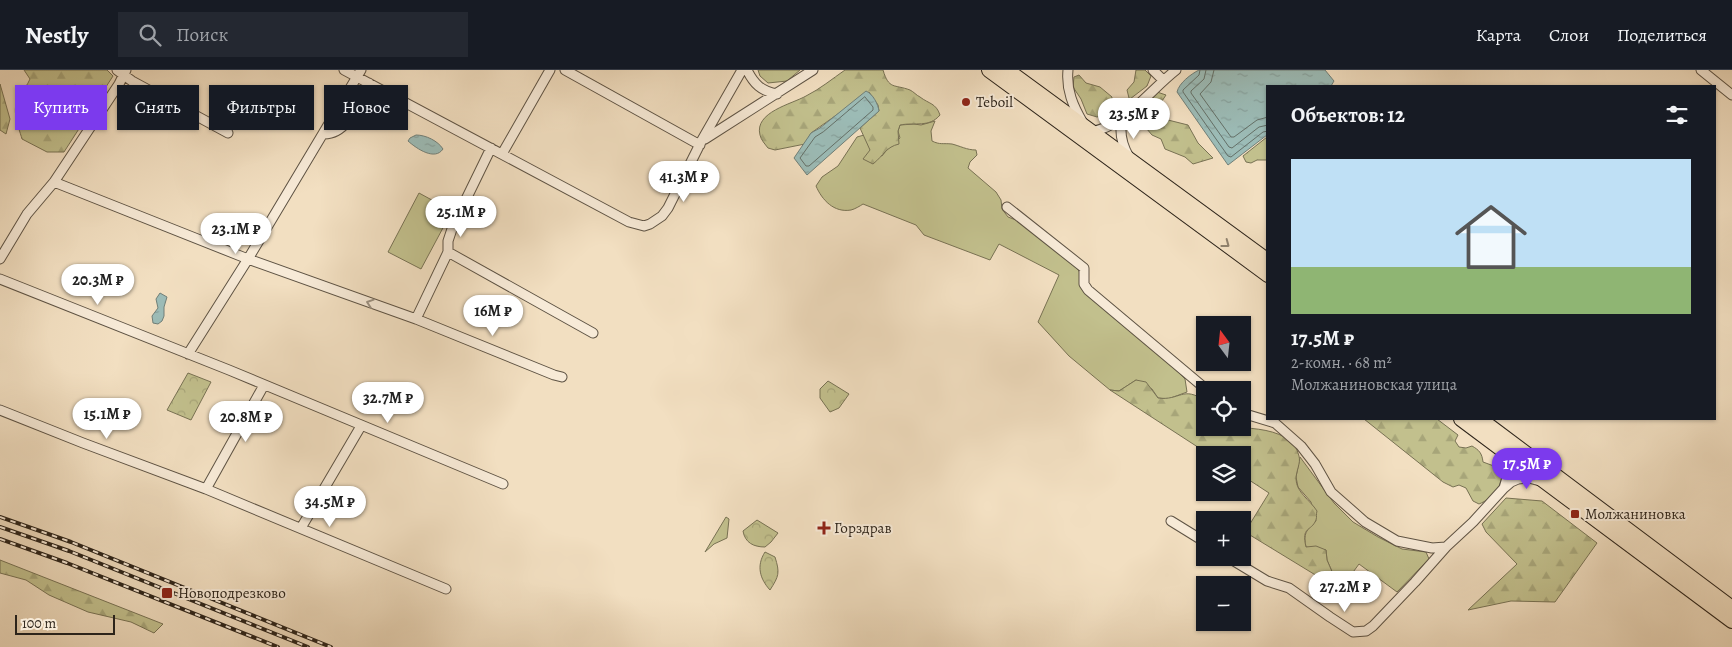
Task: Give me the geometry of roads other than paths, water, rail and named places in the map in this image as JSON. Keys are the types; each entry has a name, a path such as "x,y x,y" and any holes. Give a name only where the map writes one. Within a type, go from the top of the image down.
{"highway":[{"path":"989,70 1266,274"},
{"path":"1007,70 1266,260"},
{"path":"1462,420 1732,621"},
{"path":"1481,420 1732,608"}],"street":[{"path":"344,70 359,74 369,83 637,225 650,224 662,216 668,208 701,143 742,70"},
{"path":"502,154 550,70"},
{"path":"565,70 701,143"},
{"path":"747,70 756,85 777,94"},
{"path":"701,143 813,70"},
{"path":"1068,70 1071,99 1089,131 1104,129 1122,119 1176,70"},
{"path":"1152,70 1163,80"},
{"path":"1701,70 1732,95"},
{"path":"0,259 27,214 54,182 119,84 122,72 228,133"},
{"path":"188,354 248,259 359,74"},
{"path":"323,134 332,134 342,129 369,83"},
{"path":"1122,119 1120,127 1122,141 1133,163"},
{"path":"416,319 448,252 448,240 453,226 491,148"},
{"path":"54,182 248,259 416,319 562,377"},
{"path":"1008,207 1084,268 1084,284 1088,290 1196,381"},
{"path":"448,252 594,333"},
{"path":"0,279 504,484"},
{"path":"206,489 264,385"},
{"path":"0,410 206,489 446,588"},
{"path":"1251,415 1266,420"},
{"path":"1268,420 1275,422 1301,446 1315,464 1331,492 1365,522 1397,541 1432,548 1446,547"},
{"path":"301,528 361,426"},
{"path":"1492,442 1503,456 1507,466 1507,481 1504,488"},
{"path":"1242,566 1267,581 1289,588 1353,632 1366,631 1373,626 1504,488 1512,482 1525,478 1547,483"},
{"path":"1171,521 1196,536"}],"water":[{"path":"1199,70 1325,70 1334,81 1332,85 1266,85 1266,136 1228,165 1177,92 1189,76"},
{"path":"866,91 875,100 879,111 807,175 794,158 811,133"},
{"path":"416,135 431,139 443,149 435,154 421,150 408,141"},
{"path":"160,293 167,297 164,316 158,324 153,323 152,316 158,308 156,299"}],"railway":[{"path":"0,517 71,542 331,647"},
{"path":"0,527 69,551 308,647"},
{"path":"0,539 67,563 278,647"}],"place":[{"name":"Teboil","path":"966,102"},
{"name":"Молжаниновка","path":"1575,514"},
{"name":"Горздрав","path":"824,528"},
{"name":"Новоподрезково","path":"167,593"}]}
